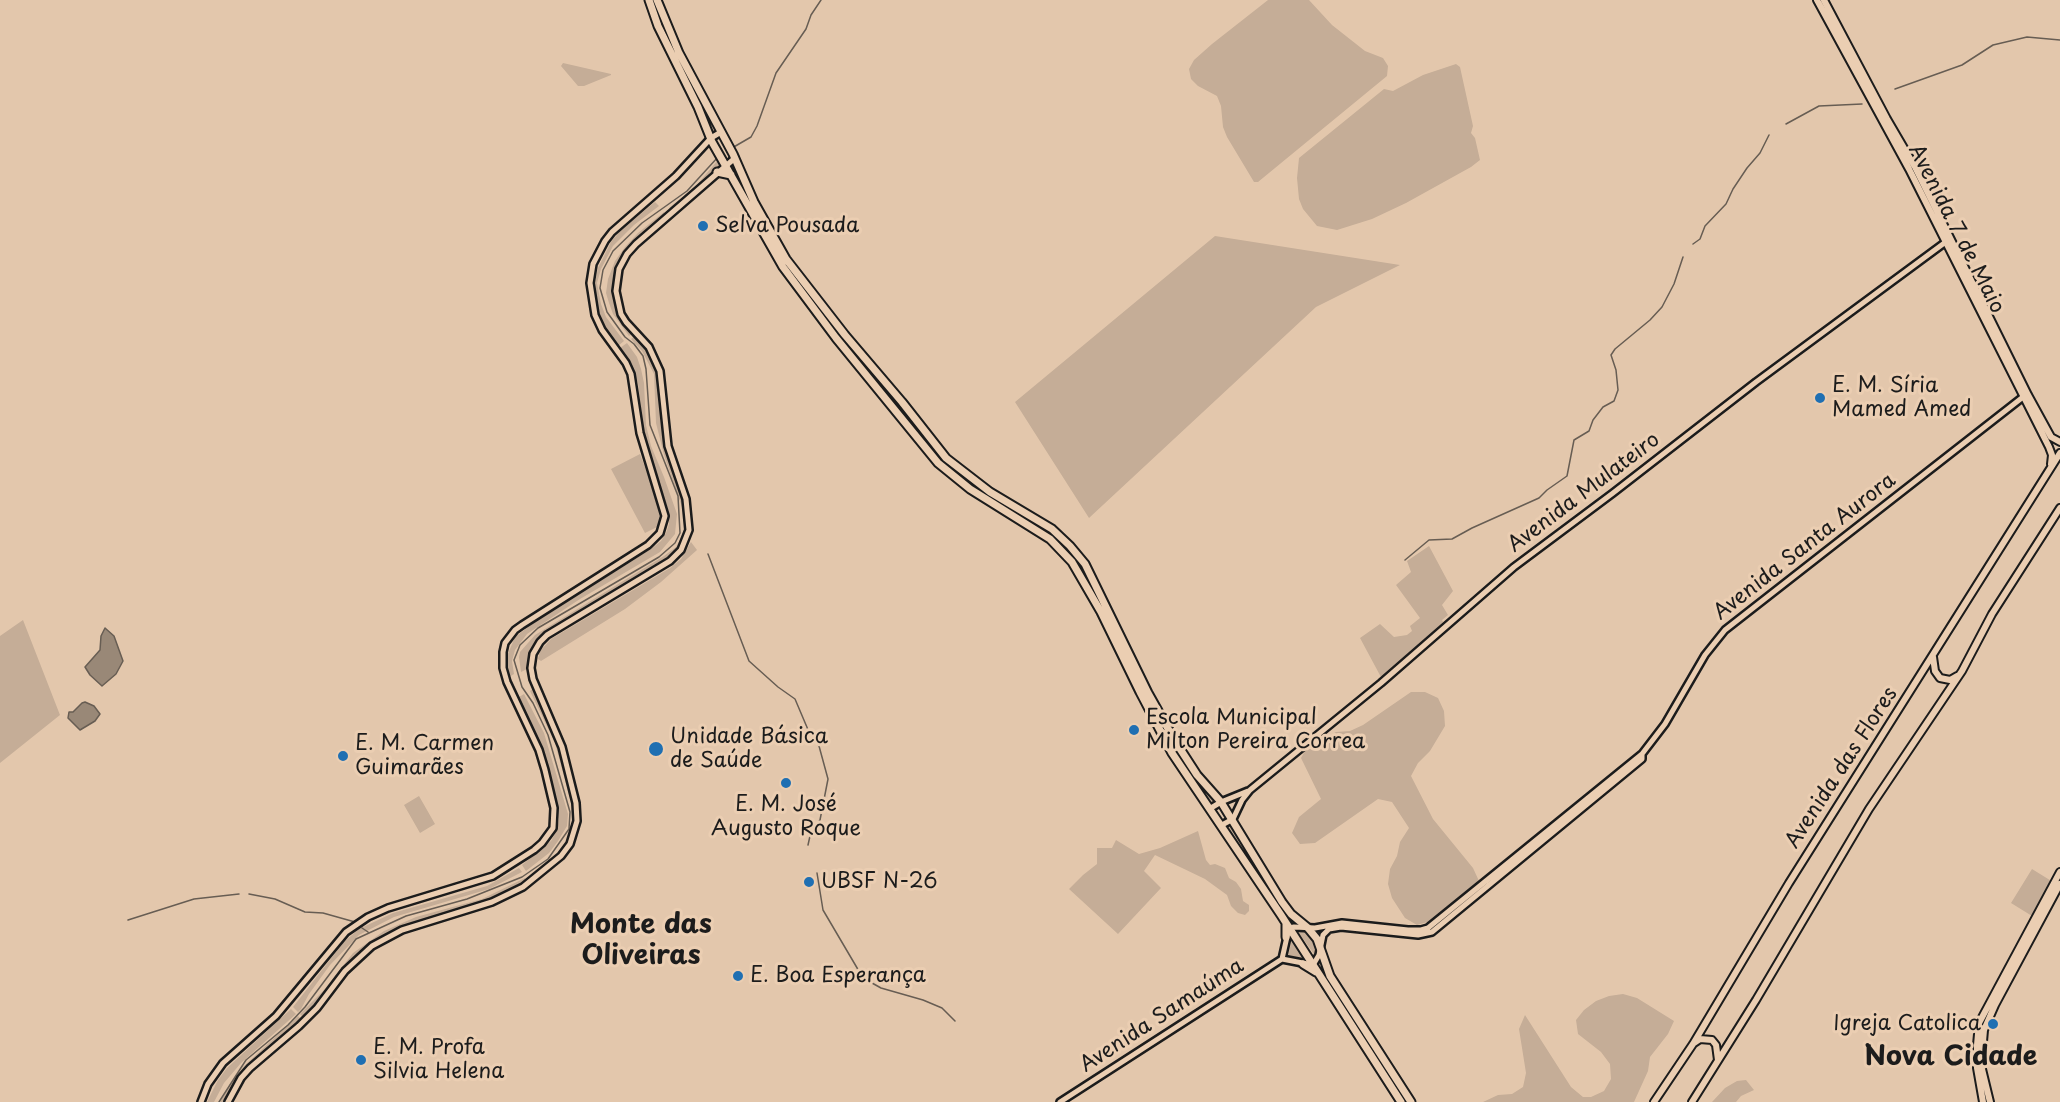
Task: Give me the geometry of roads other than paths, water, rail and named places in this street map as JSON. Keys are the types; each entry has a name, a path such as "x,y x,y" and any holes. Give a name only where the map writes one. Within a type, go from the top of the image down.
{"main road":[{"path":"649,0 658,26 712,140 772,250 794,283 938,463 970,489 1050,539 1072,562 1101,612 1162,735 1179,763 1211,808 1401,1102"},
{"path":"657,0 679,52 734,156 754,202 786,259 946,458 990,492 1052,529 1086,564 1162,719 1197,775 1233,819 1258,866 1282,902 1291,914 1308,928 1321,946 1330,976 1411,1102"},
{"name":"Avenida 7 de Maio","path":"1817,0 1948,240 2045,427 2053,439 2060,442"},
{"name":"Avenida 7 de Maio","path":"1824,0 1887,119 1915,166 1948,240 2051,451 2051,461 2046,475"},
{"path":"717,172 730,175"},
{"name":"Avenida das Flores","path":"1654,1102 1693,1044 1788,883 2060,453"},
{"path":"1692,1102 1869,809 1962,671 1992,614 2060,508"},
{"path":"1933,657 1935,671 1940,678 1950,680 1956,678 1962,671"},
{"path":"1983,1102 1977,1068 1980,1023 2060,872"},
{"path":"1990,1102 1982,1065 1984,1030 2060,884"},
{"path":"1286,937 1288,926"},
{"path":"1303,964 1318,973"},
{"path":"1693,1044 1700,1039 1712,1040 1716,1045 1718,1060"},
{"path":"1390,1086 1399,1081"}],"street":[{"path":"201,1102 208,1084 223,1063 276,1016 346,932 368,917 388,909 493,876 534,850 550,832 555,816 545,770 539,750 506,678 503,668 505,643 514,630 648,545 662,529 664,511 640,433 633,378 595,315 591,275 596,258 608,236 676,176 712,140 722,134"},
{"path":"228,1102 241,1078 250,1068 317,1008 345,971 372,946 402,930 492,902 523,887 561,856 573,837 578,818 576,803 562,747 533,679 532,658 545,637 678,554 687,539 689,530 688,512 668,446 660,371 649,348 621,314 617,298 620,265 632,249 691,199 724,163 734,156"},
{"name":"Avenida Mulateiro","path":"1233,819 1242,800 1250,790 1382,683 1514,567 1755,382 1948,240"},
{"name":"Avenida Santa Aurora","path":"1288,926 1308,928 1337,926 1423,935 1434,930 1642,759 1642,754 1665,724 1705,655 1725,630 2023,397"},
{"name":"Avenida Mulateiro","path":"1211,808 1250,790"},
{"path":"1222,825 1233,819"},
{"path":"1286,937 1282,958 1313,965 1319,955 1323,935 1337,926"},
{"name":"Avenida Samaúma","path":"1060,1102 1282,958"}],"waterway":[{"path":"732,148 751,137 776,73 806,29 811,15 821,0"},
{"path":"1895,89 1962,65 1993,45 2027,37 2060,40"},
{"path":"1786,124 1819,106 1862,104"},
{"path":"1693,244 1700,239 1705,226 1726,204 1733,189 1760,153 1769,135"},
{"path":"219,1102 246,1060 288,1025 305,1007 356,939 406,916 467,899 522,877 548,859 569,829 570,812 548,735 533,703 522,687 514,660 520,645 538,628 659,557 675,543 680,533 678,496 650,425 643,356 625,337 607,312 600,288 603,270 613,251 642,223 687,191 718,157"},
{"path":"1405,560 1429,540 1452,539 1539,498 1567,476 1574,440 1589,431 1593,420 1603,407 1614,401 1618,390 1616,370 1611,355 1662,307 1674,284 1683,257"},
{"path":"708,554 749,661 795,699 809,732 819,746 828,779 820,820 810,836 808,845"},
{"path":"817,873 823,910 863,978 881,988 942,1008 955,1021"},
{"path":"128,920 194,899 239,894"},
{"path":"249,894 275,899 305,912 323,913 355,922"},
{"path":"362,928 368,932"}],"place":[{"name":"Selva Pousada","path":"703,226"},
{"name":"E. M. Síria Mamed Amed","path":"1820,398"},
{"name":"Escola Municipal Milton Pereira Correa","path":"1134,730"},
{"name":"Unidade Básica de Saúde","path":"656,749"},
{"name":"E. M. Carmen Guimarães","path":"343,756"},
{"name":"E. M. José Augusto Roque","path":"786,783"},
{"name":"UBSF N-26","path":"809,882"},
{"name":"E. Boa Esperança","path":"738,976"},
{"name":"Igreja Catolica","path":"1993,1024"},
{"name":"E. M. Profa Silvia Helena","path":"361,1060"}],"district":[{"name":"Monte das Oliveiras","path":"641,942"},
{"name":"Nova Cidade","path":"1951,1058"}]}
